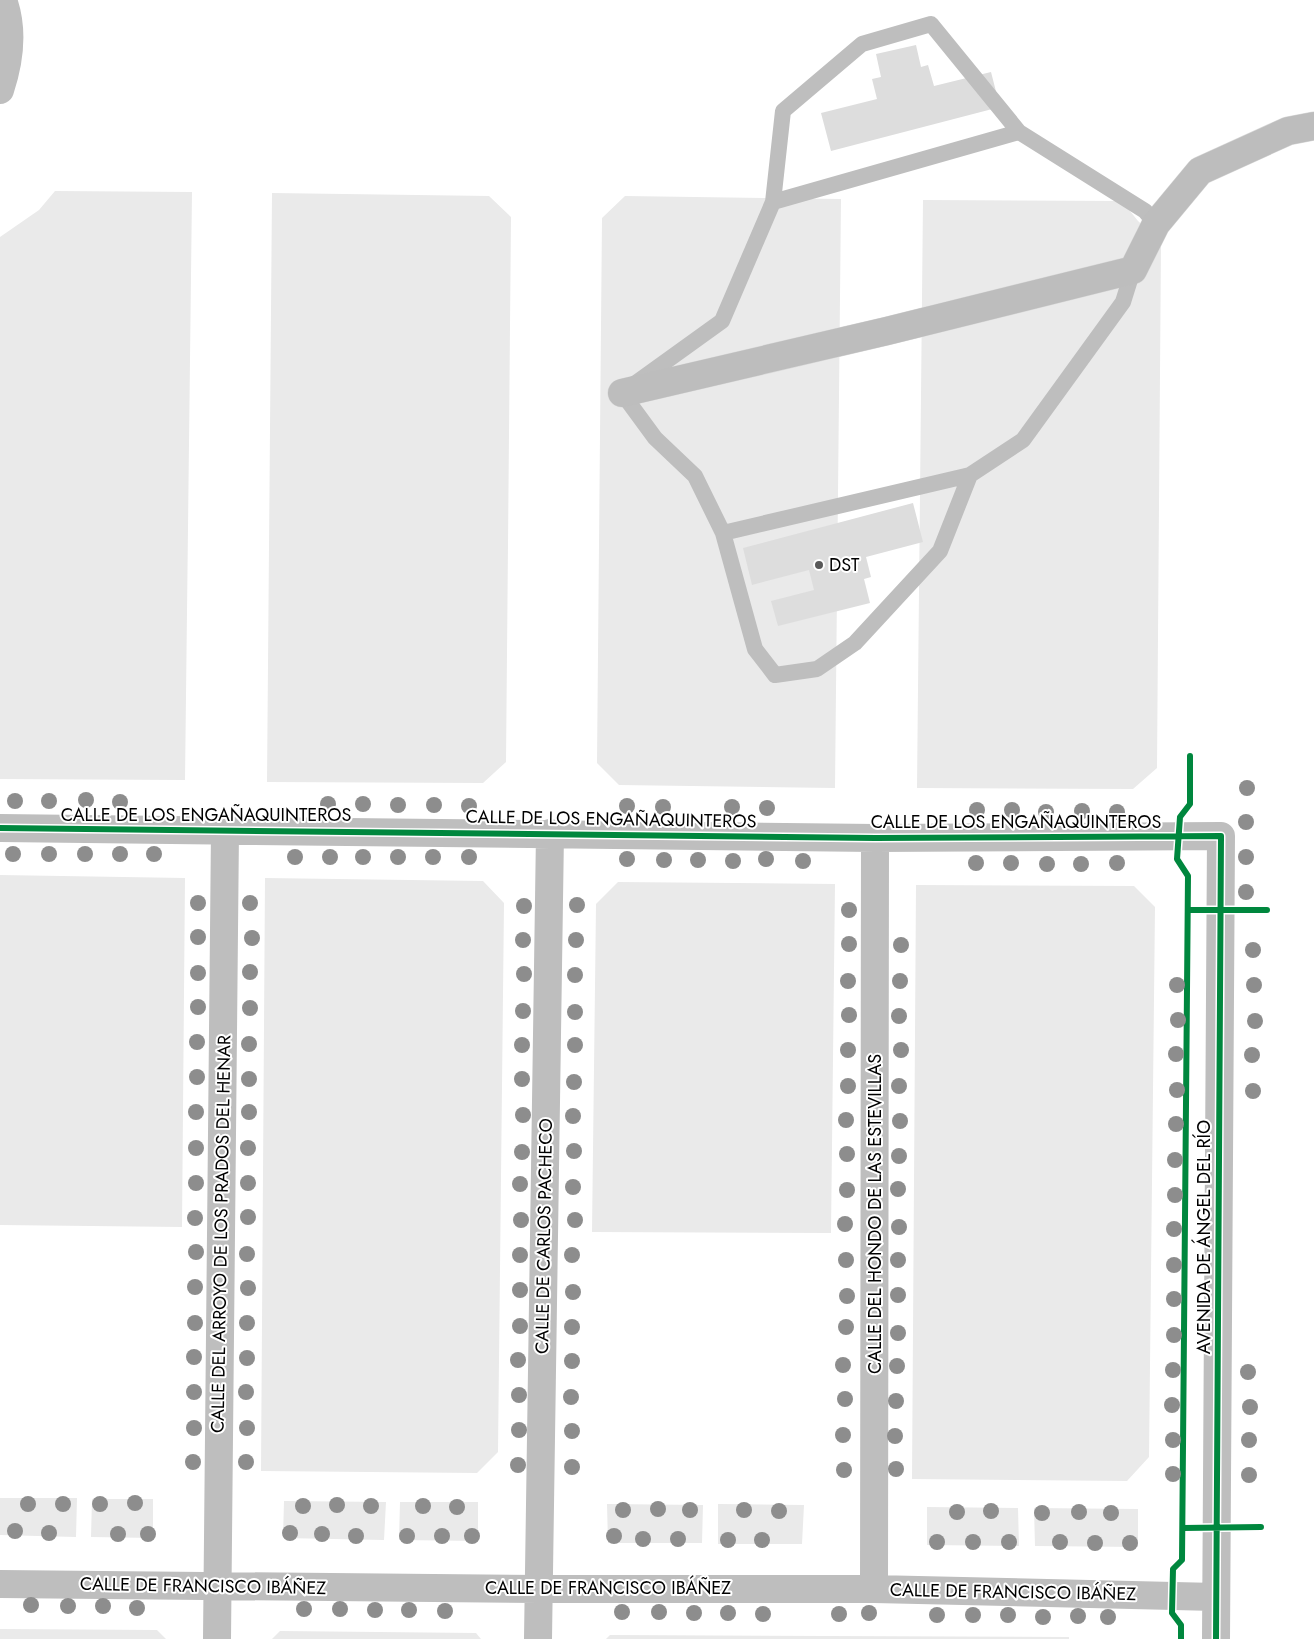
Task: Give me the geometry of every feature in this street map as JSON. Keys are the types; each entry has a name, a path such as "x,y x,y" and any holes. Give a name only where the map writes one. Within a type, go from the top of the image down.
{"main road":[{"path":"622,393 888,331 1133,270 1156,224 1200,171 1288,131 1314,126"}],"street":[{"path":"0,90 10,57 8,16 3,0"},
{"name":"CALLE DE LOS ENGAÑAQUINTEROS","path":"0,828 875,838 1221,836"},
{"name":"CALLE DEL ARROYO DE LOS PRADOS DEL HENAR","path":"217,1639 225,830"},
{"name":"CALLE DE CARLOS PACHECO","path":"538,1639 550,833"},
{"name":"AVENIDA DE ÁNGEL DEL RÍO","path":"1216,1639 1221,836"},
{"name":"CALLE DEL HONDO DE LAS ESTEVILLAS","path":"874,1589 875,838"},
{"name":"CALLE DE FRANCISCO IBÁÑEZ","path":"0,1584 538,1589 874,1589 1216,1597"}],"lane":[{"path":"970,475 940,551 855,643 817,669 776,675 755,649 723,533 695,476 654,438 622,393 722,321 773,202 783,110 862,44 931,24 1019,132 1145,212 1156,224"},
{"path":"773,202 1019,132"},
{"path":"723,533 970,475 1023,440 1123,302 1133,270"}],"shaded area":[{"path":"55,191 192,192 185,780 0,779 0,237 39,210"},
{"path":"272,193 489,196 511,217 506,762 483,783 267,782"},
{"path":"625,196 841,199 835,788 619,785 597,763 602,218"},
{"path":"923,200 1122,201 1138,221 1161,242 1157,768 1133,789 917,788"},
{"path":"0,875 185,878 182,1227 0,1225"},
{"path":"265,878 483,881 504,903 498,1452 477,1473 261,1471"},
{"path":"618,882 835,884 831,1233 592,1232 596,904"},
{"path":"916,885 1134,886 1155,907 1149,1457 1127,1481 912,1479"},
{"path":"0,1498 77,1498 76,1537 0,1535"},
{"path":"92,1499 153,1499 153,1538 91,1537"},
{"path":"284,1501 386,1502 384,1540 283,1538"},
{"path":"400,1502 478,1502 478,1541 399,1540"},
{"path":"607,1504 703,1505 702,1543 608,1543"},
{"path":"718,1504 804,1505 802,1544 718,1544"},
{"path":"927,1507 1018,1508 1019,1546 927,1545"},
{"path":"1034,1508 1138,1509 1138,1547 1035,1546"},
{"path":"0,1629 157,1630 166,1639 0,1639"},
{"path":"280,1631 476,1633 481,1639 272,1639"},
{"path":"610,1635 1069,1637 1069,1639 606,1639"}],"building":[{"path":"916,45 921,67 928,65 934,86 991,72 1000,107 831,151 821,113 877,99 872,79 881,77 876,54"},
{"path":"913,503 923,542 866,557 871,577 864,579 870,603 778,626 771,601 814,590 809,570 752,585 743,548"}],"cycle path":[{"path":"1181,1639 1181,1625 1172,1613 1173,1569 1182,1560 1188,876 1177,859 1180,817 1190,804 1190,756"},
{"path":"0,828 875,838 1221,836 1216,1639"},
{"path":"1188,910 1267,910"},
{"path":"1183,1528 1261,1527"}],"place":[{"name":"DST","path":"819,565"}]}
